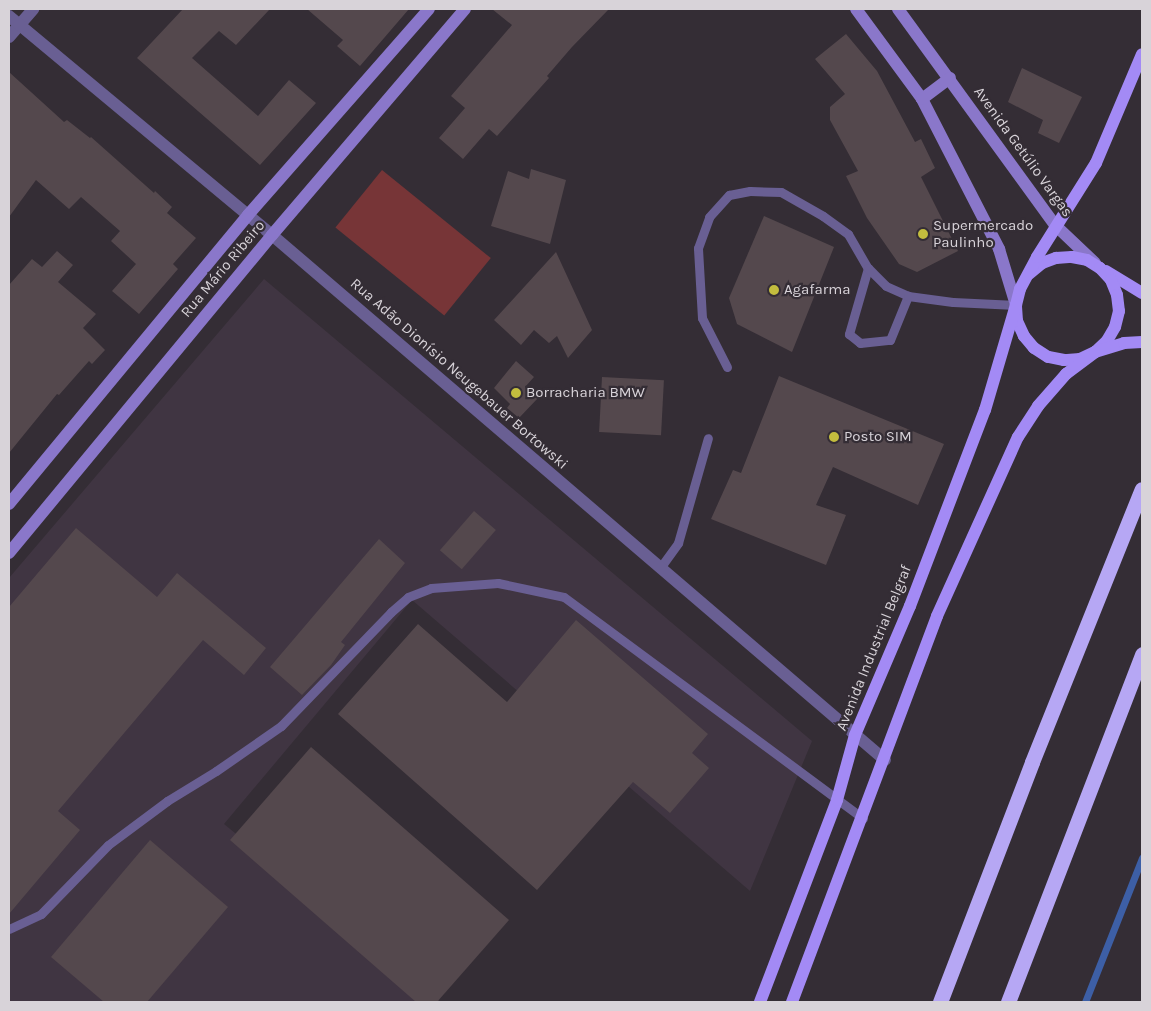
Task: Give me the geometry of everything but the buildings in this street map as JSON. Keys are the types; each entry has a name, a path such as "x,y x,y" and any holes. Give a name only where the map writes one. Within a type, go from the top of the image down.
{"highway":[{"path":"940,1002 1032,762 1142,489"},
{"path":"1008,1002 1142,654"}],"main road":[{"name":"Rua Mário Ribeiro","path":"9,504 248,215 430,9"},
{"name":"Rua Mário Ribeiro","path":"9,553 272,234 465,9"},
{"path":"856,9 922,99 999,249 1016,305 1017,321 1024,336 1034,348 1048,357 1064,360 1080,359 1124,343 1142,342"},
{"name":"Avenida Getúlio Vargas","path":"898,9 1055,225 1100,268 1142,293"},
{"path":"1016,305 1020,289 1055,225 1096,163 1142,54"},
{"path":"922,99 950,78"},
{"path":"792,1002 885,760 937,616 1018,437 1038,406 1066,374 1095,352 1111,334 1119,311 1118,295 1111,280 1100,268 1087,260 1072,256 1056,258 1042,263 1029,274"},
{"name":"Avenida Industrial Belgraf","path":"760,1002 837,800 855,735 910,606 985,410 1016,305"}],"street":[{"path":"9,37 32,9"},
{"name":"Rua Adão Dionísio Neugebauer Bortowski","path":"9,16 272,234 885,760"}],"lane":[{"path":"727,367 702,318 698,248 709,217 729,195 750,191 781,192 823,216 848,234 868,268 886,286 908,296 953,302 1016,305"},
{"path":"868,268 849,334 860,343 890,340 908,296"},
{"path":"660,568 678,543 708,438"},
{"path":"9,928 41,914 108,845 167,800 216,771 281,726 391,612 408,597 431,588 498,583 564,597 863,818"}],"shaded area":[{"path":"382,170 491,258 444,316 335,228"},
{"path":"264,279 812,741 750,891 412,600 224,824 441,1002 9,1002 9,578"}],"waterway":[{"path":"1085,1002 1142,858"}],"place":[{"name":"Supermercado Paulinho","path":"923,234"},
{"name":"Agafarma","path":"774,290"},
{"name":"Borracharia BMW","path":"516,393"},
{"name":"Posto SIM","path":"834,437"}]}
